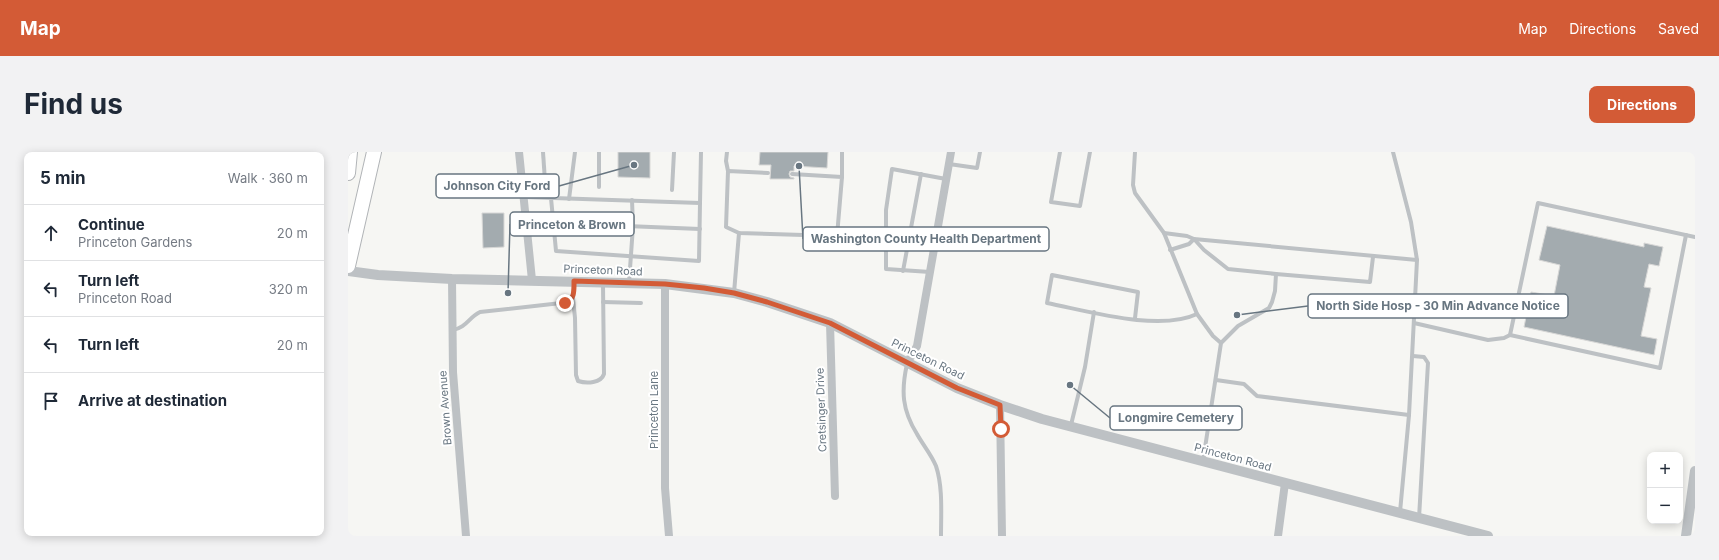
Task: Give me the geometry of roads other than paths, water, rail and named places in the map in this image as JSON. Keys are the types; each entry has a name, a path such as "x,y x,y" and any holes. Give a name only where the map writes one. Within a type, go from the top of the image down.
{"highway":[{"path":"348,173 350,152"},
{"path":"348,266 374,152"}],"street":[{"path":"519,152 532,280"},
{"path":"907,363 916,346 951,152"},
{"name":"Princeton Road","path":"348,271 378,275 665,284 734,293 767,302 830,323 957,388 1000,405 1071,427 1488,536"},
{"name":"Brown Avenue","path":"452,278 453,372 466,536"},
{"name":"Princeton Lane","path":"665,284 665,488 669,536"},
{"name":"Cretsinger Drive","path":"830,323 835,496"},
{"path":"1000,405 1002,536"},
{"path":"1686,536 1695,471"},
{"path":"1278,536 1285,483"}],"lane":[{"path":"543,152 546,181"},
{"path":"569,198 575,152"},
{"path":"599,152 599,187"},
{"path":"672,190 674,152"},
{"path":"551,198 556,251 700,261 701,152"},
{"path":"727,152 726,161 728,171 726,227 739,233 837,236 842,177 842,152"},
{"path":"949,164 977,168 980,152"},
{"path":"1060,152 1051,202 1080,206 1090,152"},
{"path":"1135,152 1133,185 1135,193 1164,233 1197,314 1213,336 1221,343"},
{"path":"1393,152 1411,222 1417,260 1413,356 1400,514"},
{"path":"930,272 886,269 886,210 892,169 946,179"},
{"path":"728,171 768,173"},
{"path":"792,174 842,177"},
{"path":"903,271 921,174"},
{"path":"524,197 700,203"},
{"path":"629,283 633,226 632,200"},
{"path":"1510,335 1538,203 1695,237"},
{"path":"553,223 700,229"},
{"path":"734,293 739,233"},
{"path":"1164,233 1187,236 1194,240 1228,269 1370,282 1373,257"},
{"path":"1414,323 1488,340 1504,338 1510,335 1660,368 1686,235"},
{"path":"1170,250 1189,244 1194,240 1417,260"},
{"path":"1203,462 1221,343 1238,326 1269,308 1275,291 1276,274"},
{"path":"1136,318 1138,292 1052,275 1047,303 1136,318 1142,321 1166,320 1197,314"},
{"path":"574,281 573,298 575,318 576,375 578,381 581,382 599,381 602,379 604,374 603,282"},
{"path":"452,330 461,328 467,324 474,315 480,312 565,303 570,302 573,298"},
{"path":"603,302 641,303"},
{"path":"1071,427 1085,367 1094,312"},
{"path":"1413,356 1424,357 1428,363 1418,518"},
{"path":"907,363 903,383 905,411 917,435 928,451 940,479 941,536"},
{"path":"1216,380 1244,384 1257,396 1409,415"}],"place":[{"name":"Johnson City Ford","path":"634,165"},
{"name":"Washington County Health Department","path":"799,166"},
{"name":"Princeton & Brown","path":"508,293"},
{"name":"North Side Hosp - 30 Min Advance Notice","path":"1237,315"},
{"name":"Longmire Cemetery","path":"1070,385"}]}
